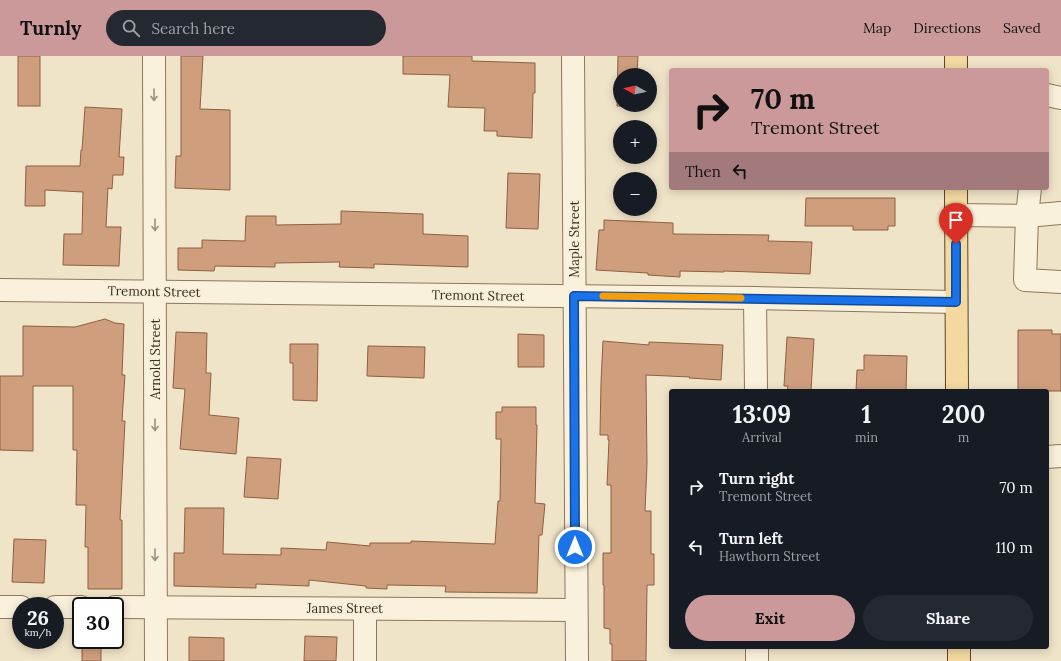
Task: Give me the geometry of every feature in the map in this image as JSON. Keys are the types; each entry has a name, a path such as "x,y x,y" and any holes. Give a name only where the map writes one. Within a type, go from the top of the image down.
{"main road":[{"path":"956,56 956,68"},
{"path":"956,190 957,389"},
{"path":"959,649 959,661"}],"street":[{"name":"Arnold Street","path":"154,56 156,661"},
{"name":"Maple Street","path":"573,56 577,661"},
{"path":"1049,95 1061,98"},
{"path":"1030,190 1027,216 1025,280 1061,282"},
{"path":"956,215 1027,216 1061,213"},
{"name":"Tremont Street","path":"0,290 756,298 956,302"},
{"path":"756,298 756,389"},
{"path":"1049,457 1061,456"},
{"path":"0,607 12,607"},
{"name":"James Street","path":"124,607 576,610"},
{"path":"365,608 365,661"},
{"path":"757,649 757,661"}],"building":[{"path":"18,56 40,56 40,106 18,106"},
{"path":"181,56 203,56 200,109 230,110 230,190 175,188 176,156 181,156"},
{"path":"403,56 472,56 472,61 535,63 532,138 497,136 497,131 484,131 485,108 448,107 450,75 403,74"},
{"path":"618,56 638,56 637,68 618,68"},
{"path":"85,107 122,109 119,157 124,157 123,175 113,175 112,189 108,188 106,227 121,227 119,266 63,265 64,234 82,234 83,192 45,190 45,206 25,206 26,166 80,166"},
{"path":"508,173 540,174 538,229 506,228"},
{"path":"806,198 895,198 895,226 888,226 888,230 853,230 853,226 805,226"},
{"path":"341,211 423,214 423,234 468,236 468,267 374,264 374,268 339,267 340,262 275,263 275,267 215,266 214,271 178,270 178,248 202,248 202,240 245,241 246,216 276,216 276,225 341,224"},
{"path":"604,220 673,223 673,234 769,235 768,241 812,242 810,274 680,271 680,277 648,275 648,273 596,270 599,230 604,230"},
{"path":"105,319 115,323 124,324 122,375 125,375 122,421 125,421 120,520 122,520 122,589 88,589 88,547 85,547 86,505 76,505 77,450 73,450 73,386 33,386 33,451 0,450 0,376 23,376 23,326 75,327"},
{"path":"1018,330 1052,330 1052,334 1061,334 1061,391 1049,391 1049,389 1018,389"},
{"path":"176,332 207,333 206,373 211,373 209,415 239,418 236,454 180,449 185,389 173,388"},
{"path":"518,334 544,335 544,367 518,367"},
{"path":"787,337 814,339 811,389 787,389 788,386 784,386"},
{"path":"603,341 649,345 649,342 723,345 721,380 646,375 647,464 645,511 651,511 651,554 654,554 654,585 647,585 646,661 612,661 610,629 604,628 603,553 611,553 611,485 607,485 608,435 600,435"},
{"path":"290,344 318,344 317,401 293,400 293,363 290,363"},
{"path":"368,346 425,347 424,378 367,376"},
{"path":"864,355 907,356 906,389 856,389 857,370 864,370"},
{"path":"502,407 536,407 535,503 545,504 542,535 539,535 537,593 445,592 446,586 387,585 387,589 366,588 366,586 309,580 309,586 256,584 256,588 174,586 174,553 184,553 185,508 224,508 223,554 281,555 281,548 326,550 327,542 370,546 370,543 411,543 411,541 495,544 498,501 500,501 501,439 496,439 496,412 502,412"},
{"path":"247,457 281,459 278,499 244,497"},
{"path":"14,539 46,540 44,583 12,582"},
{"path":"305,636 337,637 336,661 304,661"},
{"path":"189,637 224,638 224,661 189,661"},
{"path":"82,649 101,649 101,661 82,661"}],"slow traffic":[{"path":"603,296 741,298"}],"route":[{"path":"575,547 574,296 956,302 956,244"}]}
